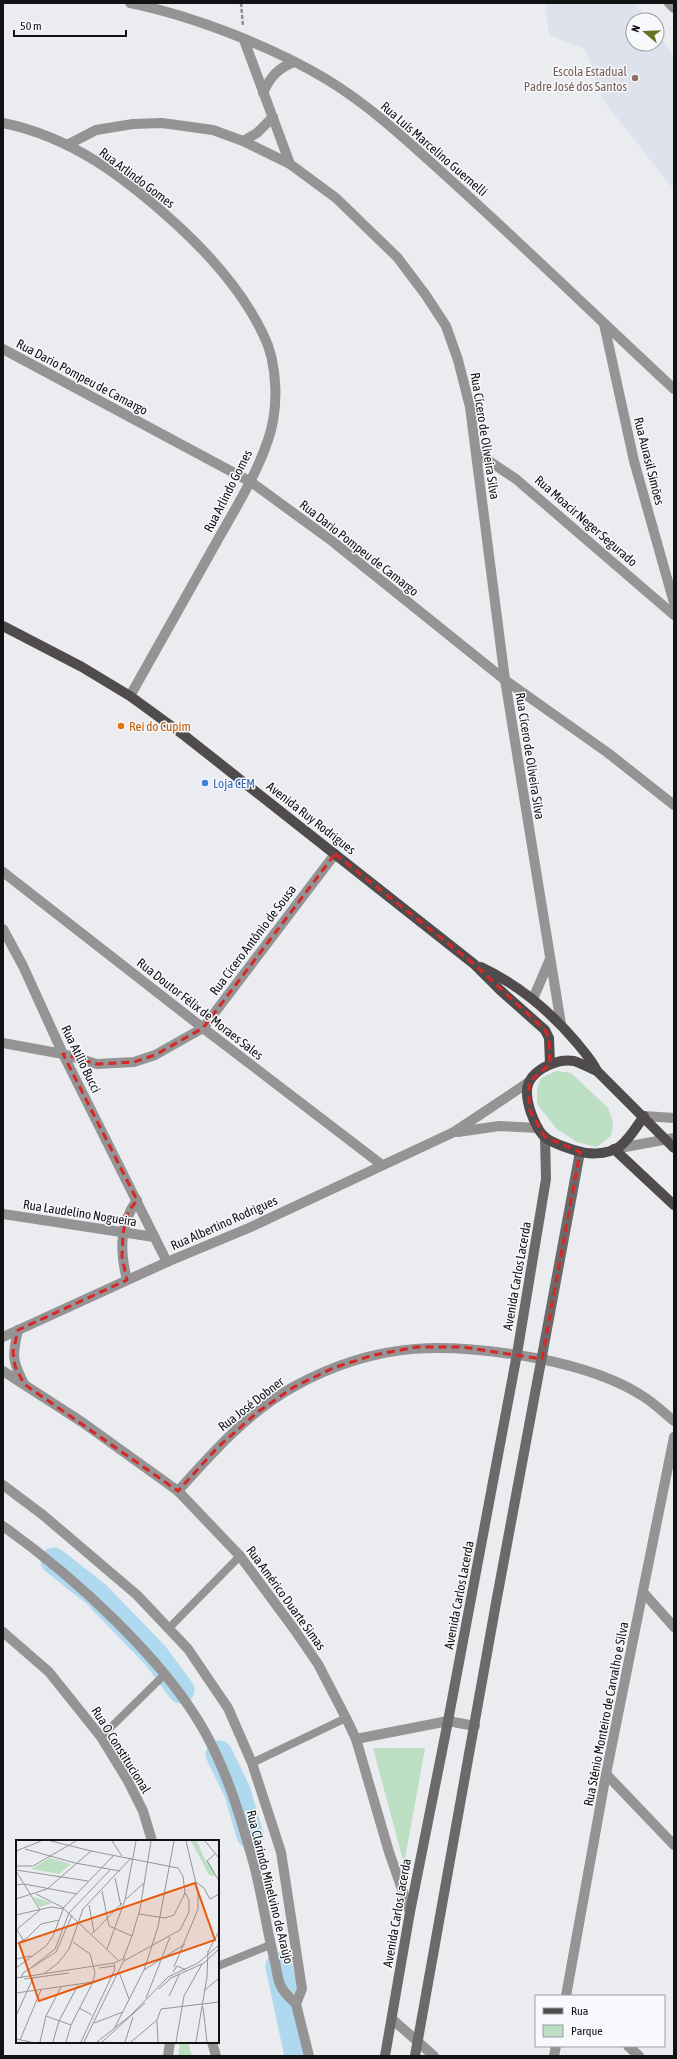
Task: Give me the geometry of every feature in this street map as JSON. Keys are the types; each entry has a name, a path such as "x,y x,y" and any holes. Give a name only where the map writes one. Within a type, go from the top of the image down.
{"main road":[{"name":"Avenida Ruy Rodrigues","path":"3,626 82,667 130,696 184,736 474,964 500,990 545,1030 549,1038 550,1064"},
{"name":"Avenida Ruy Rodrigues","path":"474,964 506,979 534,999 562,1024 593,1063 596,1070 670,1139 674,1148"},
{"path":"596,1070 573,1061 561,1061 550,1064 539,1071 529,1082 527,1099 538,1128 545,1138 554,1143 580,1152 594,1154 614,1149 626,1140 644,1116"},
{"name":"Avenida Carlos Lacerda","path":"385,2056 410,1912 448,1721 516,1354 546,1179 545,1138"},
{"path":"614,1149 674,1206"},
{"path":"415,2056 496,1603 580,1152"}],"street":[{"name":"Rua Luís Marcelino Guernelli","path":"130,3 197,22 244,40 294,62 327,80 368,108 499,224 674,389"},
{"path":"669,3 674,8"},
{"path":"244,40 290,164"},
{"path":"263,93 274,73 284,66 294,62"},
{"path":"243,140 257,133 272,117"},
{"name":"Rua Arlindo Gomes","path":"3,123 23,127 69,144 146,197 182,230 219,269 245,303 264,335 272,362 276,395 269,438 251,482 130,696"},
{"name":"Rua Cícero de Oliveira Silva","path":"69,144 96,130 140,124 162,123 213,130 243,140 290,164 336,198 397,257 425,294 446,326 458,360 470,407 505,680 550,959 562,1024"},
{"name":"Rua Aurasil Simões","path":"604,324 634,461 674,604"},
{"name":"Rua Dario Pompeu de Camargo","path":"3,349 251,482 332,541 505,680 608,753 674,805"},
{"name":"Rua Moacir Neger Segurado","path":"477,453 516,479 674,615"},
{"name":"Rua Cícero Antônio de Sousa","path":"3,1043 63,1054 97,1064 134,1062 155,1055 202,1028 335,854"},
{"name":"Rua Doutor Félix de Moraes Sales","path":"3,872 202,1028 382,1165"},
{"name":"Rua Atílio Bucci","path":"3,929 23,966 63,1054 167,1262"},
{"path":"534,999 550,959"},
{"name":"Rua Albertino Rodrigues","path":"3,1337 167,1262 251,1227 454,1132 529,1082"},
{"path":"644,1116 674,1118"},
{"name":"Rua Albertino Rodrigues","path":"454,1132 500,1126 538,1128"},
{"path":"614,1149 670,1139"},
{"path":"128,1280 122,1257 123,1233 128,1212 137,1200"},
{"name":"Rua Laudelino Nogueira","path":"3,1214 154,1237"},
{"path":"18,1330 13,1352 15,1366 24,1384"},
{"name":"Rua José Dobner","path":"178,1491 218,1447 260,1411 294,1387 333,1368 374,1355 416,1347 462,1347 516,1354 563,1363 616,1383 641,1395 674,1421"},
{"name":"Rua Américo Duarte Simas","path":"3,1371 82,1422 178,1491 240,1556 318,1664 346,1718 356,1739 389,1852 410,1912"},
{"name":"Rua Stênio Monteiro de Carvalho e Silva","path":"568,1995 606,1774 674,1437"},
{"path":"3,1485 43,1515 98,1560 169,1628 188,1649 228,1708 252,1763 281,1852 302,1989 296,2004 308,2056"},
{"name":"Rua Clarindo Minelvino de Araújo","path":"3,1526 81,1589 165,1674 190,1707 207,1735 233,1791 254,1862 270,1945 281,1988 296,2004"},
{"path":"643,1592 674,1627"},
{"name":"Rua O Constitucional","path":"3,1632 49,1672 101,1737 128,1782 143,1811 152,1840"},
{"path":"356,1739 448,1721 475,1726"},
{"path":"606,1774 674,1845"},
{"path":"392,2019 434,2056"},
{"path":"168,2056 170,2043"},
{"path":"212,2043 216,2056"},
{"path":"629,2047 639,2056"}],"lane":[{"path":"169,1628 240,1556"},
{"path":"101,1737 165,1674"},
{"path":"252,1763 346,1718"},
{"path":"219,1966 270,1945"}],"path":[{"path":"241,3 244,40"}],"highlighted area":[{"path":"335,854 474,964 545,1030 549,1038 550,1064 529,1082 529,1109 545,1137 580,1152 542,1359 462,1347 417,1347 374,1355 333,1368 294,1387 259,1411 218,1447 178,1491 24,1384 15,1366 13,1352 18,1330 127,1280 122,1257 123,1233 128,1212 137,1200 63,1054 97,1064 134,1062 155,1055 203,1028"}],"shaded area":[{"name":"Escola Estadual Padre José dos Santos","path":"545,3 635,3 642,12 625,12 625,52 665,52 665,44 674,56 674,190 603,100 585,49 549,35"}],"green space":[{"path":"556,1071 571,1073 608,1108 613,1122 611,1136 597,1147 577,1142 557,1129 537,1104 537,1090 541,1078"},
{"path":"373,1748 425,1748 404,1864"},
{"path":"180,2043 188,2043 192,2056 178,2056"}],"waterway":[{"path":"54,1561 96,1594 155,1655 181,1690"},
{"path":"219,1754 237,1791 250,1835"},
{"path":"279,1966 298,2056"}],"place":[{"name":"Escola Estadual Padre José dos Santos","path":"635,78"},
{"name":"Rei do Cupim","path":"121,726"},
{"name":"Loja CEM","path":"205,783"}]}
